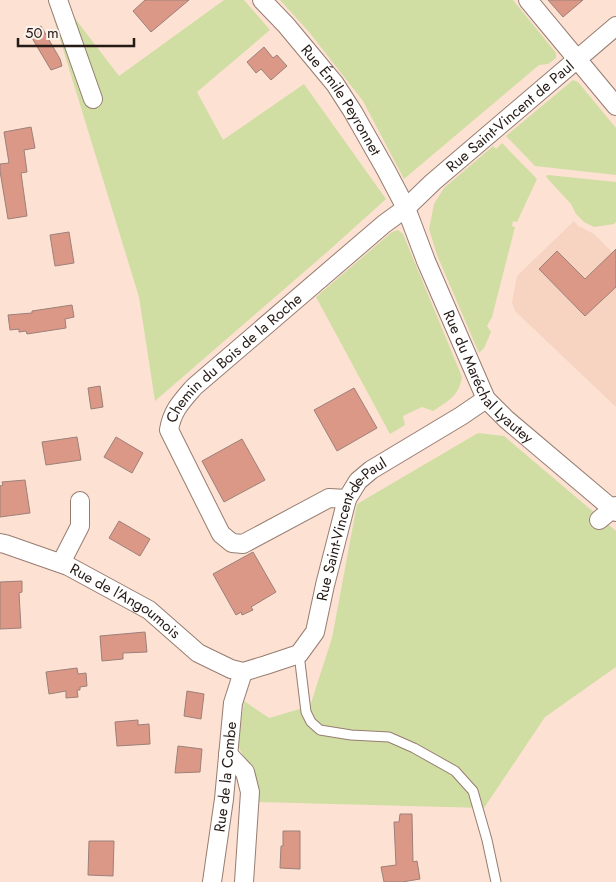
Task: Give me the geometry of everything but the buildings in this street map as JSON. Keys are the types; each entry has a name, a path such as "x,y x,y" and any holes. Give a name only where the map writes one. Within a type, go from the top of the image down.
{"street":[{"path":"58,0 93,99"},
{"name":"Rue Émile Peyronnet","path":"262,0 286,25 335,84 353,112 406,208"},
{"path":"528,0 616,106"},
{"name":"Rue Saint-Vincent de Paul","path":"406,208 433,182 616,26"},
{"name":"Rue du Maréchal Lyautey","path":"406,208 426,261 486,399 611,512"},
{"name":"Chemin du Bois de la Roche","path":"347,499 329,498 242,544 232,543 221,534 169,430 171,419 176,408 194,387 384,224 406,208"},
{"name":"Rue Saint-Vincent-de-Paul","path":"299,654 315,632 347,499 358,480 486,399"},
{"path":"61,563 80,526 80,501"},
{"name":"Rue de l'Angoumois","path":"0,543 68,566 149,610 198,653 231,669 243,672"},
{"path":"243,672 299,654"},
{"name":"Rue de la Combe","path":"212,882 224,799 232,703 243,672"},
{"path":"228,754 245,772 250,792 244,882"}],"lane":[{"path":"299,654 306,712 311,722 320,730 351,735 388,737 414,748 455,771 472,791 487,840 496,882"}],"shaded area":[{"path":"574,221 578,226 594,234 616,256 616,407 515,311 512,302 517,276"}],"green space":[{"path":"48,0 61,0 119,76 224,0 244,0 270,30 197,92 223,140 304,84 386,199 155,401 139,297"},
{"path":"280,0 513,0 556,53 556,58 548,64 539,65 404,179 363,101 309,32"},
{"path":"573,80 578,82 616,128 616,175 535,166 506,136"},
{"path":"502,143 537,179 517,222 513,221 512,226 515,227 492,317 487,326 491,332 484,348 479,353 437,255 429,229 434,204 444,188 493,146 496,149"},
{"path":"546,176 616,182 616,222 614,224 594,227 584,222 576,214 571,204 547,178"},
{"path":"398,230 403,234 462,377 461,384 448,401 433,411 422,407 403,416 405,425 390,434 316,297 392,232"},
{"path":"478,433 504,436 616,531 616,667 545,717 484,808 258,802 251,771 238,746 244,701 269,718 310,706 332,638 357,504"}]}
